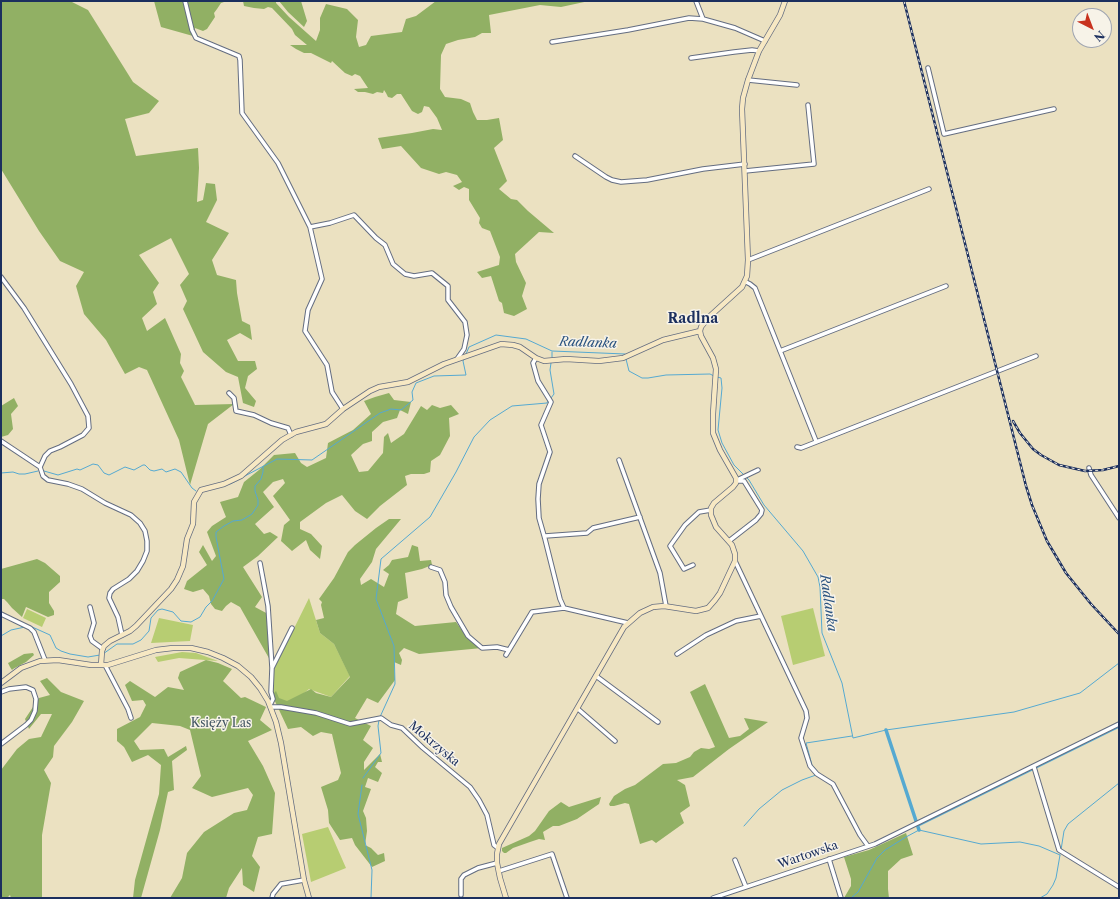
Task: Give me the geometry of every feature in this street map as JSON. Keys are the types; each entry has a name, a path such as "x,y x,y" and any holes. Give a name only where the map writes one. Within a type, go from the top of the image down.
{"street":[{"path":"185,1 192,30 196,38 238,56 240,60 242,113 278,163 310,227 322,279 308,310 305,331 327,365 332,392 343,409"},
{"path":"696,1 703,19"},
{"path":"736,481 734,472 720,450 713,433 716,373 713,358 701,336 700,331 701,327 709,317 746,282 748,260 742,109 743,98 759,51 780,14 785,1"},
{"path":"552,42 628,30 689,18 703,19 735,28 765,41"},
{"path":"691,58 752,50 759,51"},
{"path":"928,68 944,134 1054,109"},
{"path":"748,80 797,85"},
{"path":"745,171 814,164 808,105"},
{"path":"575,156 606,177 622,182 647,180 703,169 745,164"},
{"path":"748,260 929,189"},
{"path":"310,227 330,223 354,215 376,238 385,245 393,264 404,274 414,276 432,273 448,286 448,300 465,322 467,335 464,349 459,359"},
{"path":"1,277 24,308 71,384 88,416 89,428 83,435 50,451 45,456 40,467"},
{"path":"746,282 755,288 816,441"},
{"path":"780,350 946,286"},
{"path":"131,718 128,708 103,665 101,657 102,650 110,641 136,626 171,589 177,580 183,566 187,539 193,524 194,502 201,490 224,484 241,476 282,440 296,432 326,424 343,409 370,391 379,387 408,382 444,364 501,344 520,347 536,358 544,361 566,359 599,361 626,357 663,340 700,331"},
{"path":"797,447 802,448 816,441 1036,356"},
{"path":"536,358 534,364 538,381 551,402 541,425 550,452 539,484 539,518 545,536 560,599 564,608"},
{"path":"229,393 234,398 236,411 254,415 271,423 288,428 291,435"},
{"path":"1,441 40,467 43,476 48,480 68,484 82,489 105,503 131,515 140,522 145,530 147,552 143,562 129,579 113,589 110,593 109,598 118,617 122,635"},
{"path":"619,460 660,573 666,606"},
{"path":"1089,468 1091,476 1119,518"},
{"path":"758,470 736,481 733,487 714,503 711,510 711,516 714,524 729,541 734,551 735,561 806,711 807,718 801,738 810,766 817,774 833,784 860,835 868,846"},
{"path":"729,541 762,514 762,510 744,481 736,481"},
{"path":"693,565 684,569 670,546 685,525 700,512 711,510"},
{"path":"545,536 586,533 593,528 640,517"},
{"path":"506,898 497,863 498,848 505,833 578,709 617,638 628,623 646,610 658,606 696,611 708,608 716,600 735,561"},
{"path":"260,563 268,606 272,668 271,692 273,699 270,706"},
{"path":"431,567 440,570 445,582 446,594 451,607 468,636 482,648 496,647 509,650"},
{"path":"90,606 94,623 90,636 92,641 102,650"},
{"path":"506,655 532,612 564,608 628,623"},
{"path":"1,614 24,625 34,632 45,660"},
{"path":"677,654 706,635 736,621 761,616"},
{"path":"272,668 292,628"},
{"path":"1,683 21,668 45,660 103,665 116,663 156,650 180,648 200,650 223,658 243,671 260,688 270,706 279,731 304,880 309,898"},
{"path":"596,676 658,722"},
{"path":"1,692 8,689 26,687 33,690 36,699 36,711 26,725 1,744"},
{"name":"Mokrzyska","path":"270,706 316,713 350,724 381,718 391,725 402,728 423,748 470,787 487,816 494,845 498,848"},
{"path":"578,709 615,742"},
{"name":"Wartowska","path":"713,898 875,844 1119,724"},
{"path":"1034,767 1059,850 1119,887"},
{"path":"499,871 552,854 567,898"},
{"path":"829,859 841,898"},
{"path":"735,860 746,887"},
{"path":"462,895 462,879 464,875 478,868 497,863"},
{"path":"272,898 273,894 281,884 304,880"}],"green space":[{"path":"1,1 70,1 88,10 133,82 159,101 149,113 125,119 136,156 198,148 199,168 197,202 203,200 206,183 215,184 217,200 206,222 229,233 212,260 217,275 236,280 242,321 250,325 252,340 240,333 227,340 238,361 255,361 257,369 248,376 245,388 256,401 254,407 243,403 238,377 226,372 203,352 183,309 187,301 180,285 189,274 171,238 139,255 159,283 153,292 157,304 142,318 147,331 165,318 181,354 180,363 184,371 181,377 195,405 234,404 208,424 190,485 179,440 147,370 139,367 125,374 106,340 84,314 76,286 84,272 60,261 39,231 1,169"},
{"path":"154,1 227,1 221,3 214,13 215,17 207,29 203,31 195,28 193,36 161,27"},
{"path":"243,1 276,1 276,3 289,17 316,41 320,30 320,18 326,4 347,9 358,20 356,37 359,47 366,45 371,36 402,32 406,19 416,16 436,1 589,1 561,7 540,5 489,15 491,33 482,33 475,37 446,44 441,55 440,89 445,97 461,99 470,103 477,120 499,118 503,140 494,148 507,181 499,189 511,199 517,200 554,233 539,232 515,254 516,262 526,283 522,296 527,309 514,316 504,313 502,303 499,301 491,276 482,278 477,272 499,265 500,257 490,231 482,228 479,223 480,218 469,200 469,189 464,187 459,190 453,186 462,182 457,175 446,172 439,174 421,168 401,146 382,149 378,138 433,129 442,130 437,118 429,107 424,106 422,112 418,114 412,111 401,94 397,94 392,98 388,97 384,90 383,93 377,92 373,94 358,92 354,89 368,88 360,76 355,74 352,76 345,73 332,61 331,63 311,53 304,53 296,49 290,45 307,45 295,35 292,29 272,8 268,7 264,9 244,6"},
{"path":"279,1 301,1 307,21 304,27 288,12"},
{"path":"389,393 394,400 411,402 408,414 400,410 397,418 383,422 372,432 372,441 363,444 351,455 359,472 368,471 383,453 384,437 388,433 391,443 404,434 421,406 427,410 432,405 440,408 451,405 459,414 449,418 450,436 440,455 431,461 430,472 405,476 407,485 380,506 367,519 355,511 342,495 326,503 300,522 300,529 311,534 322,546 320,559 310,550 306,540 292,551 281,541 284,525 290,520 273,496 285,483 283,479 273,482 263,492 274,507 255,524 264,534 270,532 278,537 258,556 243,567 262,597 255,607 268,614 270,660 240,607 231,602 222,611 215,609 211,604 209,596 203,589 193,592 184,589 187,581 207,565 199,552 203,545 212,561 216,556 207,532 212,526 226,517 220,502 238,497 244,482 274,455 295,453 301,463 307,467 326,458 328,443 353,430 371,414 364,401"},
{"path":"14,398 18,406 11,414 13,429 8,435 1,437 1,406"},
{"path":"389,519 401,519 376,549 372,562 360,579 361,585 371,579 384,587 389,574 383,570 392,560 408,557 412,545 418,547 420,561 431,560 432,565 405,573 408,598 398,602 396,614 415,626 456,622 466,636 482,648 419,654 404,648 399,653 402,660 401,665 394,662 395,680 378,703 367,698 355,718 371,726 363,740 373,748 364,762 364,770 380,754 382,762 378,762 375,767 382,773 378,782 368,778 365,787 371,789 363,811 366,818 367,831 365,845 371,848 378,855 384,853 385,861 372,867 355,845 352,838 340,840 329,823 328,810 321,787 338,780 341,773 332,734 321,732 313,736 301,727 288,729 272,695 276,691 279,698 287,701 311,689 316,693 331,697 350,677 334,644 320,633 316,620 324,618 321,605 322,602 319,599 334,578 348,552"},
{"path":"37,559 45,563 60,576 60,582 49,592 49,603 54,611 54,615 48,617 26,607 22,617 4,599 1,599 1,569"},
{"path":"309,598 320,633 334,644 350,676 331,697 309,689 281,712 272,689 274,669"},
{"path":"813,608 825,656 793,665 781,616"},
{"path":"27,609 46,618 42,627 23,618"},
{"path":"159,618 193,625 190,641 151,643"},
{"path":"182,652 196,653 218,661 179,658 158,662 155,657"},
{"path":"33,653 34,655 26,662 12,670 8,663 24,654"},
{"name":"Księży Las","path":"206,660 232,669 223,681 241,698 245,697 266,707 260,720 272,730 248,741 263,766 275,793 272,834 258,837 252,856 260,867 254,892 243,885 242,868 229,888 226,898 170,898 182,878 187,853 204,832 234,813 247,810 253,795 248,788 212,797 192,788 201,776 190,730 180,726 152,723 134,741 140,750 164,749 168,757 186,746 187,750 172,761 174,790 168,792 160,830 141,898 133,898 135,880 159,794 161,765 148,755 132,762 124,747 117,741 117,729 140,717 146,705 143,700 132,701 125,685 130,681 155,697 168,687 184,690 178,678 180,672"},
{"path":"47,678 61,692 84,701 72,722 54,746 53,757 44,770 51,783 42,835 42,898 11,898 10,895 7,898 1,898 1,770 17,749 29,739 41,737 52,714 41,714 29,729 25,719 39,698 50,695 40,681"},
{"path":"705,684 729,738 740,736 749,729 744,718 768,722 729,749 693,777 677,780 685,785 690,806 680,813 684,823 656,843 652,840 640,844 629,804 625,803 610,806 609,804 614,796 635,785 663,764 676,763 690,757 694,752 701,748 709,749 715,747 690,692"},
{"path":"601,797 599,804 577,819 559,826 553,826 543,832 545,840 539,839 530,842 513,848 506,853 502,851 502,848 529,836 535,831 549,811 561,802 569,807"},
{"path":"328,827 346,868 311,882 302,834"},
{"path":"906,833 913,855 901,859 888,871 889,898 844,898 851,886 851,879 844,857 869,850"}],"waterway":[{"path":"466,354 469,347 496,335 526,339 552,351 625,354"},
{"name":"Radlanka","path":"552,352 552,357"},
{"name":"Radlanka","path":"243,477 277,459 312,460 380,413 391,409 401,410 413,400 412,392 416,383 434,376 466,375 463,361 464,359"},
{"name":"Radlanka","path":"626,359 629,371 642,378 666,375 710,374 714,376"},
{"path":"551,363 550,370 554,394 551,398"},
{"name":"Radlanka","path":"717,377 721,378 722,388 718,430 722,443 734,465 749,480 764,505 803,551 818,577 820,587 822,633 842,683 853,738 886,730 1014,712 1080,693 1119,663"},
{"path":"380,717 395,684 394,646 376,599 381,559 430,517 474,437 490,420 512,406 547,403 548,401"},
{"path":"44,471 58,475 77,469 80,470 93,464 98,465 104,473 109,475 125,467 134,470 145,465 150,470 154,471 162,469 166,472 175,469 181,472 192,488 196,491"},
{"path":"103,654 117,644 133,644 141,640 149,631 151,618 158,610 162,609 173,612 181,621 191,622 200,617 212,601 224,579 216,532 233,521 242,520 252,514 258,505 255,486 261,479 263,467"},
{"path":"1,473 13,472 25,474 38,471"},
{"name":"Radlanka","path":"230,484 238,480"},
{"path":"30,626 50,635 56,648 61,651 88,657 100,655"},
{"path":"1,636 11,630 25,627"},
{"path":"363,778 381,753 378,726 379,720"},
{"path":"918,825 1119,726"},
{"path":"886,730 919,830"},
{"path":"817,771 812,765 806,743 852,736"},
{"path":"744,826 759,809 782,790 816,775"},
{"path":"1061,850 1064,831 1068,824 1119,783"},
{"path":"362,785 358,814 372,870 371,898"},
{"path":"851,898 858,892 877,858 885,850 919,830 981,844 1020,842 1039,846 1060,855"},
{"path":"1040,898 1047,894 1053,885 1056,878 1060,855"}],"railway":[{"path":"904,1 1032,505 1047,541 1066,573 1091,604 1119,634"},
{"path":"1013,421 1020,433 1033,449 1059,465 1085,471 1103,470 1119,466"}],"district":[{"name":"Radlna","path":"693,319"}]}
